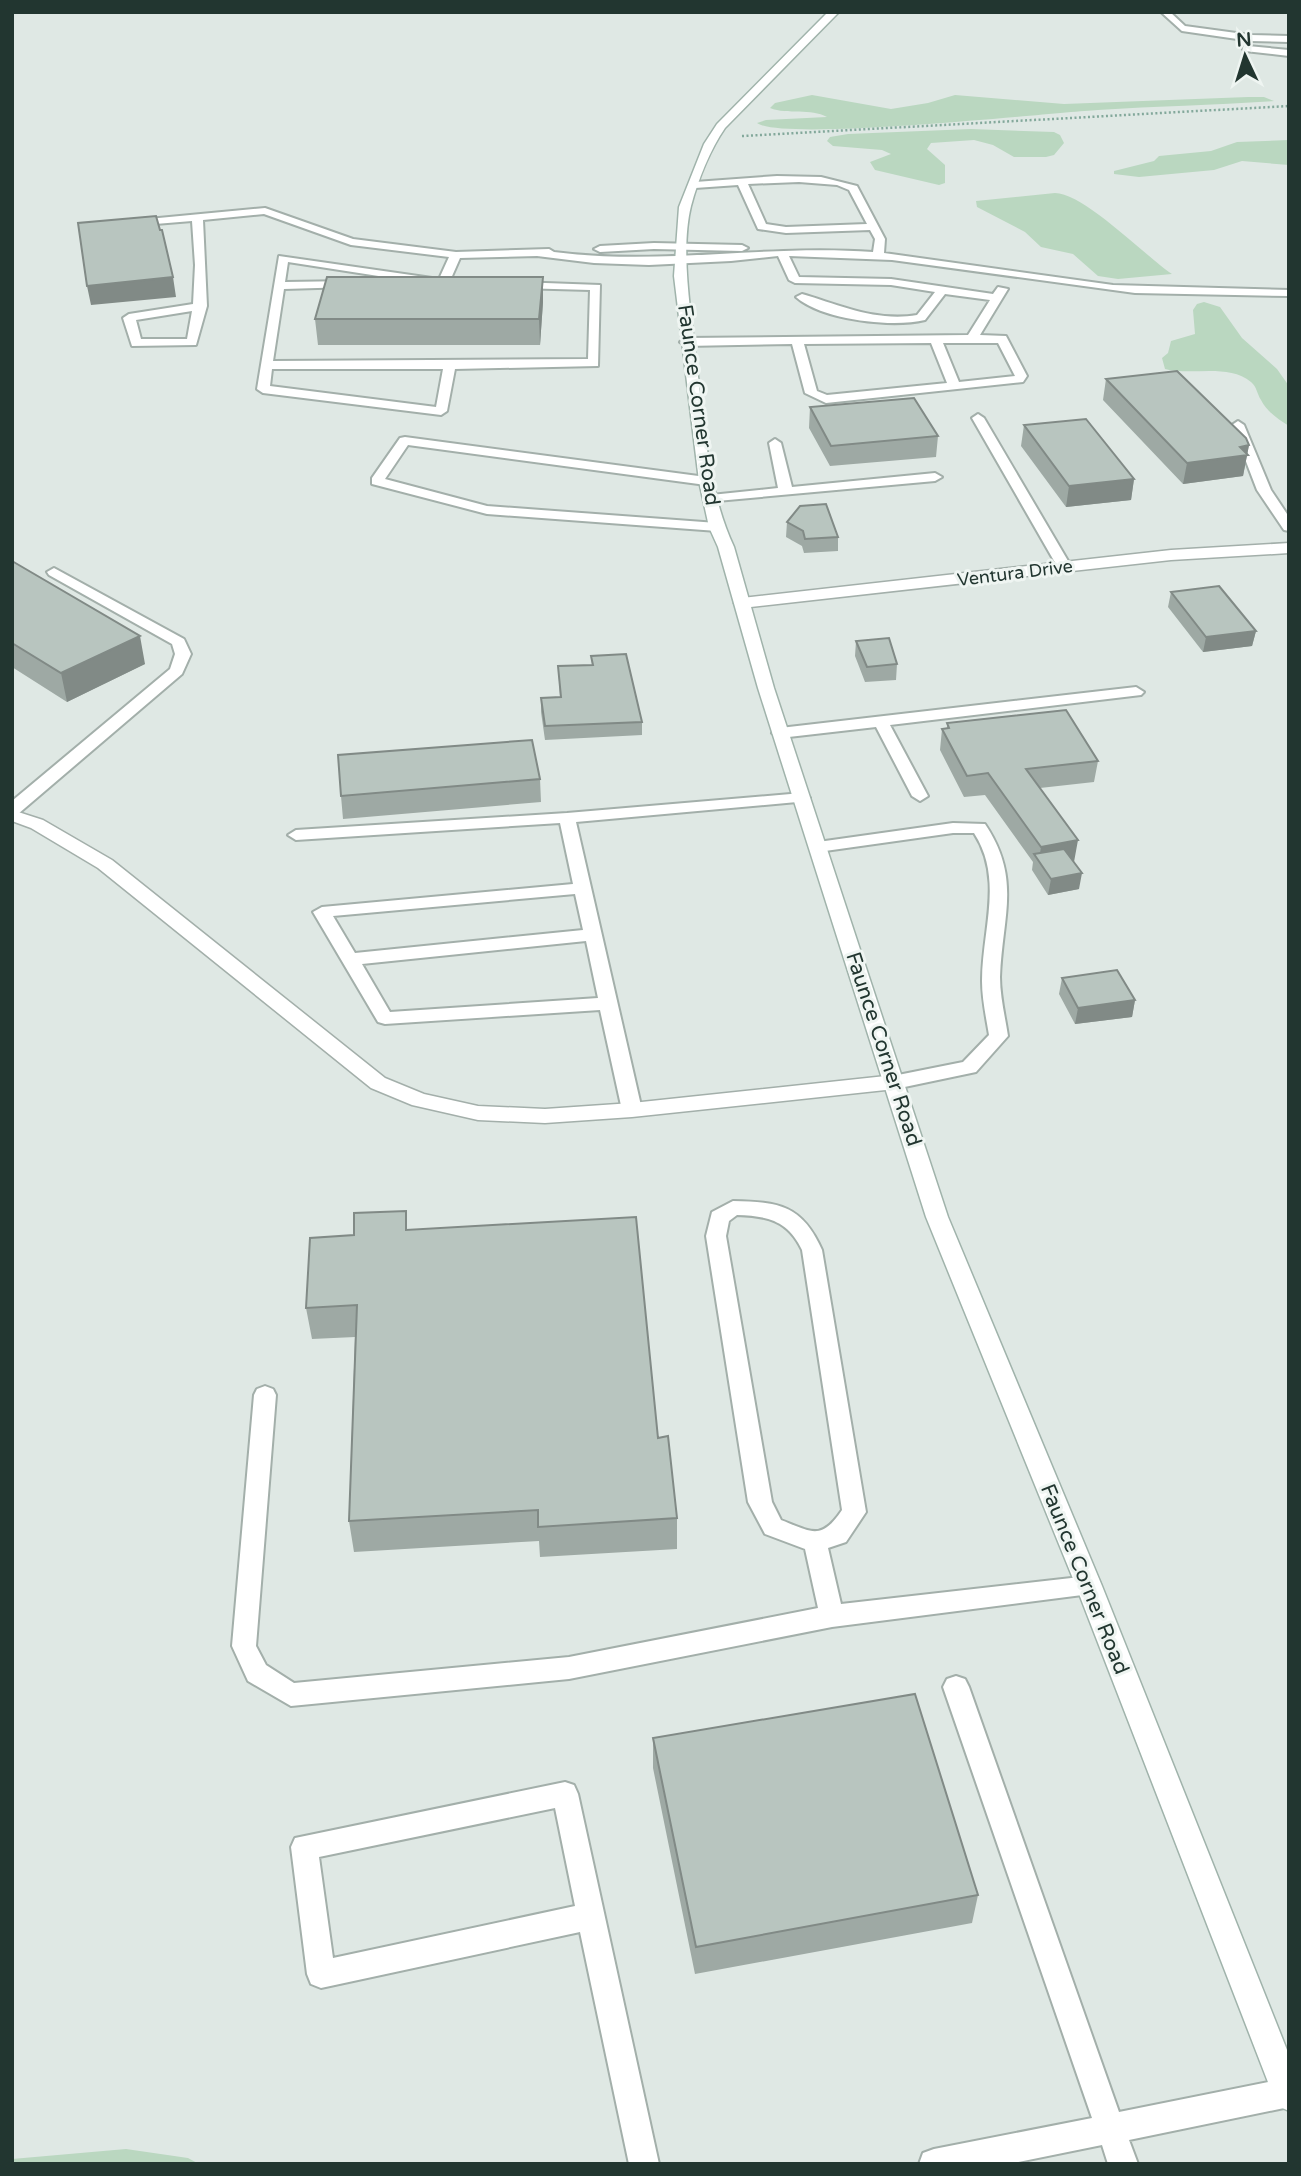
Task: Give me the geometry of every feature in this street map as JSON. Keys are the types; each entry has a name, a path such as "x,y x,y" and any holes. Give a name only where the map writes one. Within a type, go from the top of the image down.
{"main road":[{"name":"Faunce Corner Road","path":"834,12 721,126 713,137 685,207 681,254 687,342 717,527 726,547 780,733 937,1217 1089,1586 1288,2094"},
{"name":"Ventura Drive","path":"742,603 1064,566 1220,551 1289,548"},
{"path":"12,815 37,824 105,864 377,1083 419,1100 478,1114 545,1116 632,1110 895,1082"}],"lane":[{"path":"1166,12 1182,28 1190,42"},
{"path":"1182,28 1251,38 1289,39"},
{"path":"1232,47 1289,53"},
{"path":"695,185 824,179 848,185 853,188 880,239 878,256"},
{"path":"742,182 762,227 786,230 873,227"},
{"path":"122,224 265,211 351,242 456,255 539,253 584,260 681,254 878,256 923,259 1011,275 1116,288 1289,293"},
{"path":"197,217 202,264 201,306 192,342 136,343 129,318 201,306"},
{"path":"782,253 802,297 818,305 870,316 906,320 921,318 943,289"},
{"path":"443,282 456,255"},
{"path":"450,365 441,411 263,389 283,258 457,283"},
{"path":"972,339 1011,275"},
{"path":"794,280 859,280 997,298"},
{"path":"279,286 443,282"},
{"path":"267,365 594,363 596,287 498,284"},
{"path":"802,297 799,304 813,316 840,320 870,316"},
{"path":"935,339 955,387"},
{"path":"687,342 797,340 1002,339 1021,376 1020,379 839,399 816,397 811,393 797,340"},
{"path":"978,418 1064,566"},
{"path":"1238,425 1264,490 1289,527"},
{"path":"717,527 487,510 377,481 405,441 709,490 786,492 935,477"},
{"path":"775,443 786,492"},
{"path":"12,810 177,671 183,654 179,642 54,572"},
{"path":"780,733 1136,692"},
{"path":"881,722 920,796"},
{"path":"296,835 567,818 802,798"},
{"path":"567,818 632,1110"},
{"path":"818,847 953,828 979,828 992,843 999,874 999,902 990,984 999,1036 969,1067 895,1082"},
{"path":"583,888 322,912 385,1018 608,1003"},
{"path":"350,958 593,935"},
{"path":"733,1208 767,1209 790,1218 804,1229 812,1250 854,1512 838,1535 815,1543 773,1527 760,1502 716,1236 719,1217 733,1208"},
{"path":"265,1395 244,1646 257,1673 291,1695 569,1668 832,1616 1089,1586"},
{"path":"815,1543 832,1616"},
{"path":"956,1687 1123,2164"},
{"path":"591,1916 321,1974 304,1847 565,1794 644,2164"},
{"path":"934,2164 1288,2094"}],"path":[{"path":"713,137 900,130 1289,106"}],"green space":[{"path":"812,95 891,109 955,95 1064,104 1248,97 1264,97 1274,101 1098,110 863,128 777,128 757,123 766,120 827,117 770,108 775,103"},
{"path":"971,129 1054,132 1060,135 1064,143 1054,155 1014,157 993,145 974,140 931,143 927,149 945,165 945,183 939,185 875,170 870,162 891,154 882,150 833,146 827,141 830,137 848,134"},
{"path":"1289,140 1289,165 1242,161 1214,170 1139,177 1114,174 1114,171 1154,161 1159,156 1211,151 1237,142"},
{"path":"1055,193 1082,203 1098,214 1172,274 1118,279 1098,276 1073,254 1041,247 1025,232 977,207 976,201"},
{"path":"1204,302 1220,307 1242,338 1277,369 1289,386 1289,426 1270,412 1253,384 1242,376 1221,371 1165,369 1162,358 1168,353 1171,341 1195,334 1193,310 1197,304"},
{"path":"126,2149 188,2158 199,2164 12,2164 12,2159"}],"building":[{"path":"156,216 173,277 87,286 78,223"},
{"path":"327,277 543,277 539,319 315,319"},
{"path":"1177,371 1246,438 1249,445 1240,447 1248,455 1187,463 1106,379"},
{"path":"914,398 938,436 831,446 810,407"},
{"path":"1086,419 1134,479 1069,486 1024,425"},
{"path":"826,504 838,537 805,539 803,531 787,522 800,506"},
{"path":"12,561 140,636 61,673 12,643"},
{"path":"1219,586 1256,631 1206,637 1171,592"},
{"path":"889,638 897,664 867,667 856,641"},
{"path":"626,654 642,722 545,726 541,698 561,697 558,666 593,665 591,656"},
{"path":"1066,710 1098,761 1026,769 1078,840 1041,847 988,773 967,776 942,729 949,728 947,723"},
{"path":"532,740 540,779 341,796 338,755"},
{"path":"1064,849 1082,873 1051,879 1034,854"},
{"path":"1117,970 1135,1000 1078,1008 1062,978"},
{"path":"406,1211 406,1230 636,1217 658,1438 668,1436 677,1518 538,1527 538,1510 349,1521 357,1305 306,1308 310,1238 354,1235 354,1213"},
{"path":"915,1694 978,1895 696,1947 653,1738"}]}
